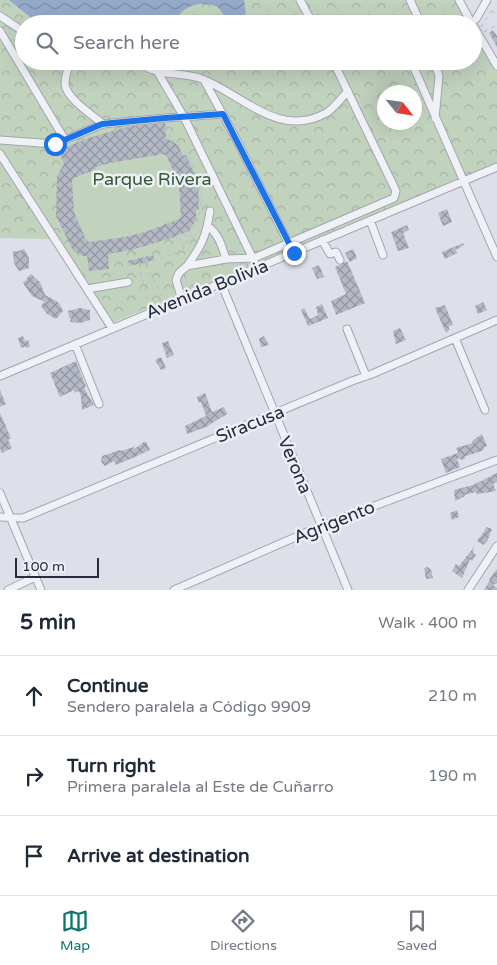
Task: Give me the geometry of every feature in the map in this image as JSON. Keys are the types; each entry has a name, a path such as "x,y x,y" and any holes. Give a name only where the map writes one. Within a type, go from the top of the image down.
{"street":[{"path":"300,0 308,15"},
{"path":"410,0 417,15"},
{"path":"459,0 470,15"},
{"path":"480,15 487,0"},
{"path":"0,16 15,26"},
{"path":"0,31 15,56"},
{"path":"482,36 497,66"},
{"path":"23,70 65,140"},
{"path":"68,70 65,77 65,87 72,98 102,124"},
{"path":"188,266 226,259 254,258 394,198 396,191 338,70"},
{"path":"416,70 435,118 497,255"},
{"path":"435,118 439,76 437,70"},
{"path":"157,71 186,74 203,80 267,116 290,121 303,121 327,113 348,91"},
{"path":"157,71 184,117 258,269"},
{"path":"203,80 223,114 294,253"},
{"path":"0,140 55,144 102,124 223,114"},
{"path":"0,154 112,328"},
{"name":"Avenida Bolivia","path":"0,376 497,167"},
{"path":"182,300 176,280 179,273 188,266 204,240 210,211"},
{"path":"370,220 383,255"},
{"path":"208,226 215,231 221,242 226,259"},
{"path":"322,240 330,254 336,252 340,260"},
{"path":"87,289 128,282"},
{"name":"Verona","path":"221,283 348,590"},
{"name":"Siracusa","path":"0,518 23,518 497,320"},
{"path":"347,329 366,376"},
{"path":"455,338 485,410"},
{"path":"75,344 99,404"},
{"name":"Agrigento","path":"174,590 321,526 497,460"},
{"path":"0,493 41,590"},
{"path":"468,590 497,546"},
{"path":"8,590 35,576"}],"path":[{"path":"482,18 491,10 497,14"},
{"path":"483,33 497,25"},
{"path":"150,312 139,266 180,253 190,236 201,209 199,181 188,154 170,138 165,118"},
{"path":"176,239 186,235 204,240"},
{"path":"180,237 184,248"},
{"path":"145,265 167,305"}],"green space":[{"name":"Parque Rivera","path":"0,0 458,0 466,15 15,15 15,70 482,70 482,42 497,68 497,164 105,326 50,239 0,238"},
{"path":"165,122 166,139 178,145 183,156 188,155 198,181 200,208 196,210 196,220 189,231 132,250 93,256 82,256 73,251 56,216 57,176 64,164 58,149 113,131"}],"water":[{"path":"9,0 244,0 246,15 223,15 218,7 198,4 186,8 180,15 28,15"}],"building":[{"path":"493,30 497,36 497,47 489,33"},
{"path":"165,123 166,138 178,145 183,156 186,155 198,181 199,209 196,210 196,220 189,231 174,237 132,250 108,254 109,269 89,271 87,256 82,256 73,251 56,216 57,176 64,164 58,150 89,138 133,126","holes":["163,154 167,156 179,186 181,217 145,232 125,237 89,242 86,240 74,212 72,181 74,178 96,169 96,167 110,163"]},
{"path":"447,209 452,222 443,226 438,213"},
{"path":"407,225 409,230 403,233 409,248 398,251 391,232"},
{"path":"463,243 464,245 456,250 457,253 445,259 442,252"},
{"path":"24,249 29,258 29,268 19,271 14,263 13,251"},
{"path":"353,249 357,258 350,262 345,253"},
{"path":"153,255 154,259 150,261 130,266 128,261"},
{"path":"347,261 365,303 336,315 331,301 346,294 335,267"},
{"path":"319,265 324,277 317,279 312,268"},
{"path":"31,274 40,282 45,295 58,302 61,307 63,311 56,319 47,314 43,309 41,305 45,302 32,296 25,286 23,282"},
{"path":"483,302 487,310 478,314 475,306"},
{"path":"322,304 328,318 308,326 301,310 304,308 310,319 318,315 316,307"},
{"path":"445,305 453,325 449,326 449,330 446,333 435,308"},
{"path":"80,308 90,310 90,320 81,323 70,322 71,318 69,318 68,311"},
{"path":"400,328 406,340 396,344 393,331"},
{"path":"23,336 25,341 28,340 30,346 27,348 26,346 21,348 18,338"},
{"path":"264,336 269,345 261,347 259,339"},
{"path":"168,341 174,355 167,358 162,343"},
{"path":"161,357 166,368 161,370 155,360"},
{"path":"76,361 86,387 84,388 94,405 82,410 79,391 75,393 74,390 60,397 50,373"},
{"path":"0,390 6,404 0,407"},
{"path":"205,393 212,412 224,407 227,414 206,427 187,434 185,426 206,416 197,397"},
{"path":"0,413 11,438 8,440 12,448 2,453 0,448"},
{"path":"482,434 487,446 483,448 484,450 464,457 465,459 457,459 460,467 446,473 441,459 458,453 456,448 473,443 472,441"},
{"path":"146,442 150,450 116,465 114,461 105,466 101,462 102,456 120,450 134,447 134,449"},
{"path":"497,473 497,482 493,484 496,491 477,494 476,492 464,495 455,501 454,490 473,485"},
{"path":"457,510 459,517 452,520 450,513"},
{"path":"486,527 492,529 487,542 483,545 477,541"},
{"path":"474,547 473,553 476,555 472,561 470,559 462,578 452,571 456,564 459,566"},
{"path":"428,567 433,578 426,579 424,568"},
{"path":"497,569 497,583 493,585 497,590 484,590 489,579"}],"route":[{"path":"55,144 102,124 223,114 294,253"}]}
